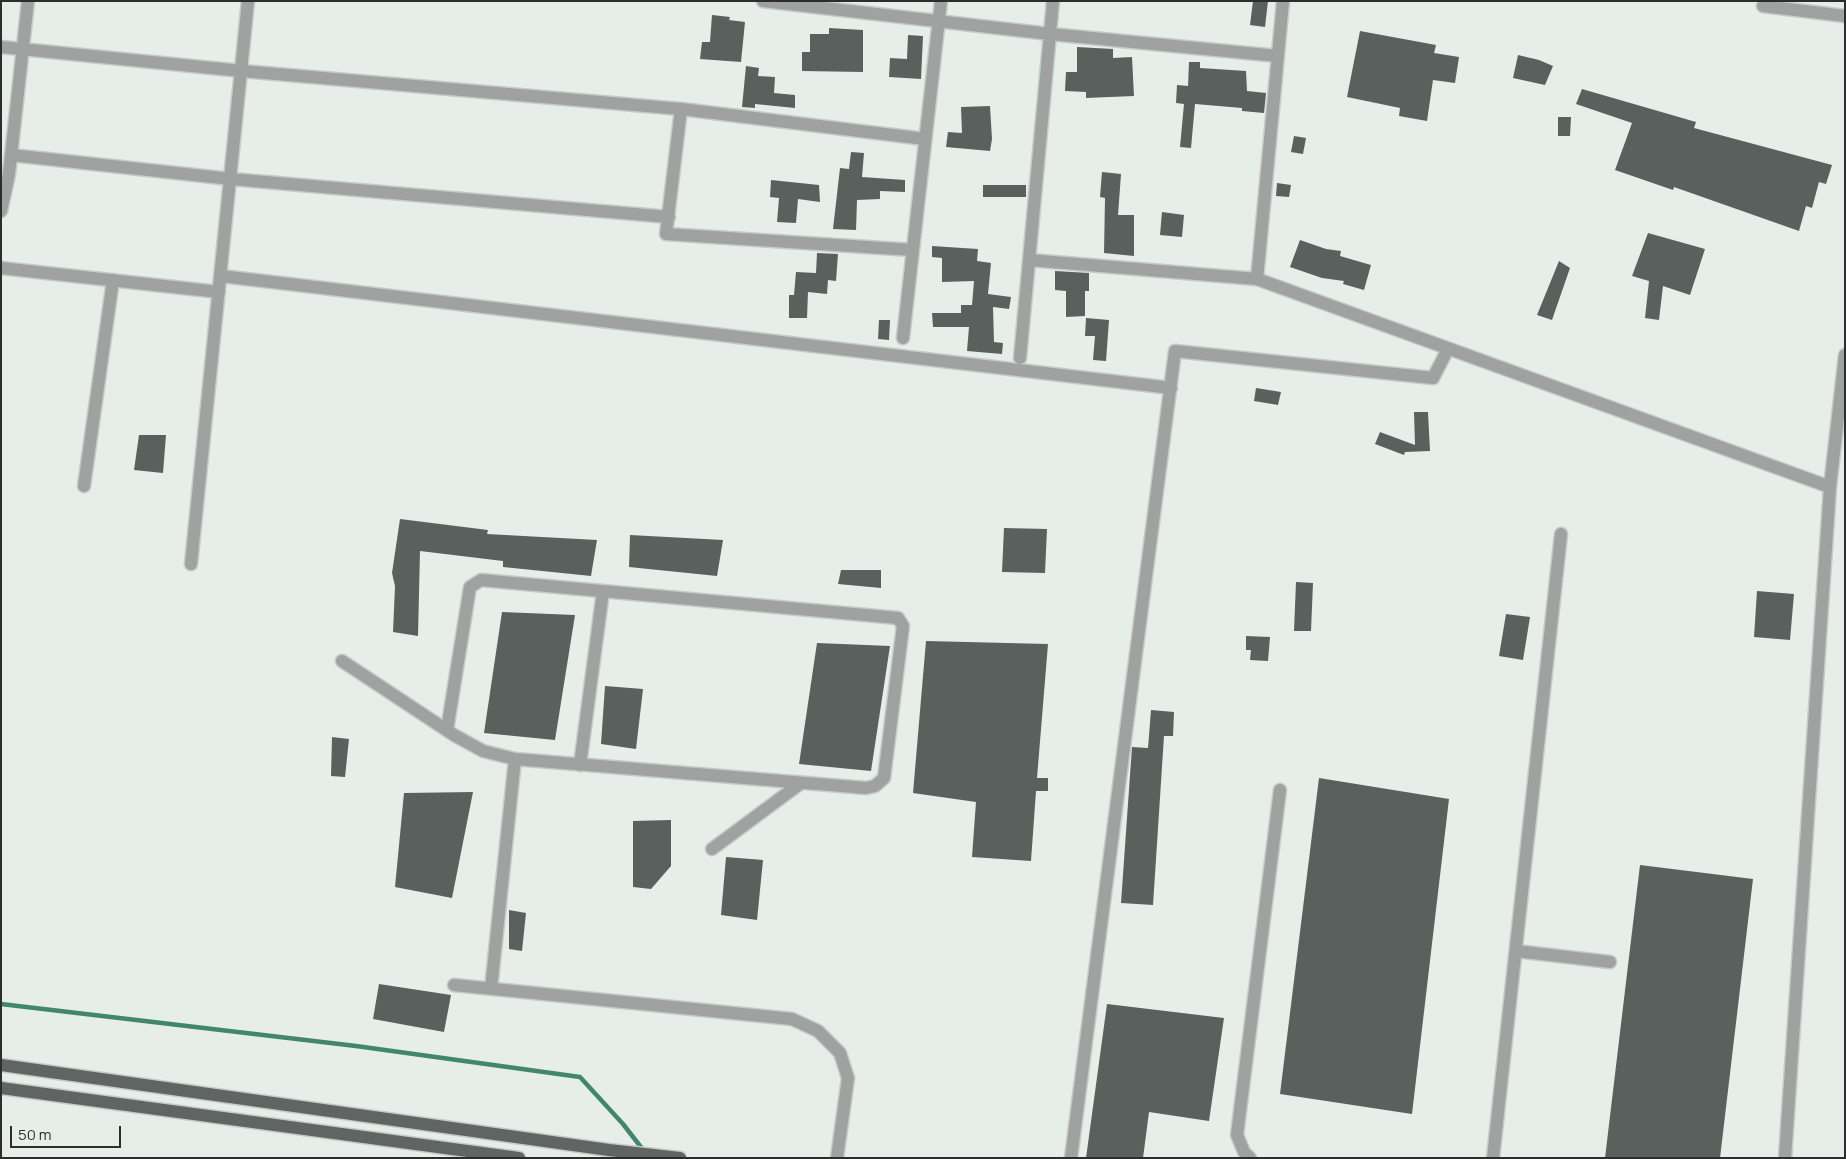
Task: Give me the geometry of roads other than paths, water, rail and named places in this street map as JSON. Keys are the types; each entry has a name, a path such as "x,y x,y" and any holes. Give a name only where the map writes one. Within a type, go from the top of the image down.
{"main road":[{"path":"1,1065 609,1150 680,1158"},
{"path":"1,1088 519,1158"}],"street":[{"path":"1,211 9,174 28,1"},
{"path":"191,564 248,1"},
{"path":"763,1 1050,34 1278,56"},
{"path":"903,338 940,1"},
{"path":"1020,358 1053,1"},
{"path":"1256,279 1283,1"},
{"path":"1763,6 1845,16"},
{"path":"1,48 242,71 681,108 925,139"},
{"path":"681,108 666,234 913,250"},
{"path":"11,155 231,179 669,217"},
{"path":"1029,260 1256,279 1830,487"},
{"path":"1,268 219,292"},
{"path":"221,276 1171,388"},
{"path":"84,486 114,280"},
{"path":"1072,1158 1175,351 1433,378 1448,348"},
{"path":"1785,1158 1830,487 1845,355"},
{"path":"1493,1158 1561,534"},
{"path":"342,661 447,730 483,751 515,759 866,788 875,786 884,778 903,626 898,618 481,580 474,582 470,587 447,730"},
{"path":"580,765 603,591"},
{"path":"491,989 515,759"},
{"path":"712,850 801,783"},
{"path":"1250,1158 1244,1152 1238,1135 1280,790"},
{"path":"1516,951 1610,962"},
{"path":"454,986 792,1019 818,1031 840,1053 848,1078 837,1158"}],"waterway":[{"path":"1,1004 356,1046 580,1077 623,1124 644,1151"}]}
